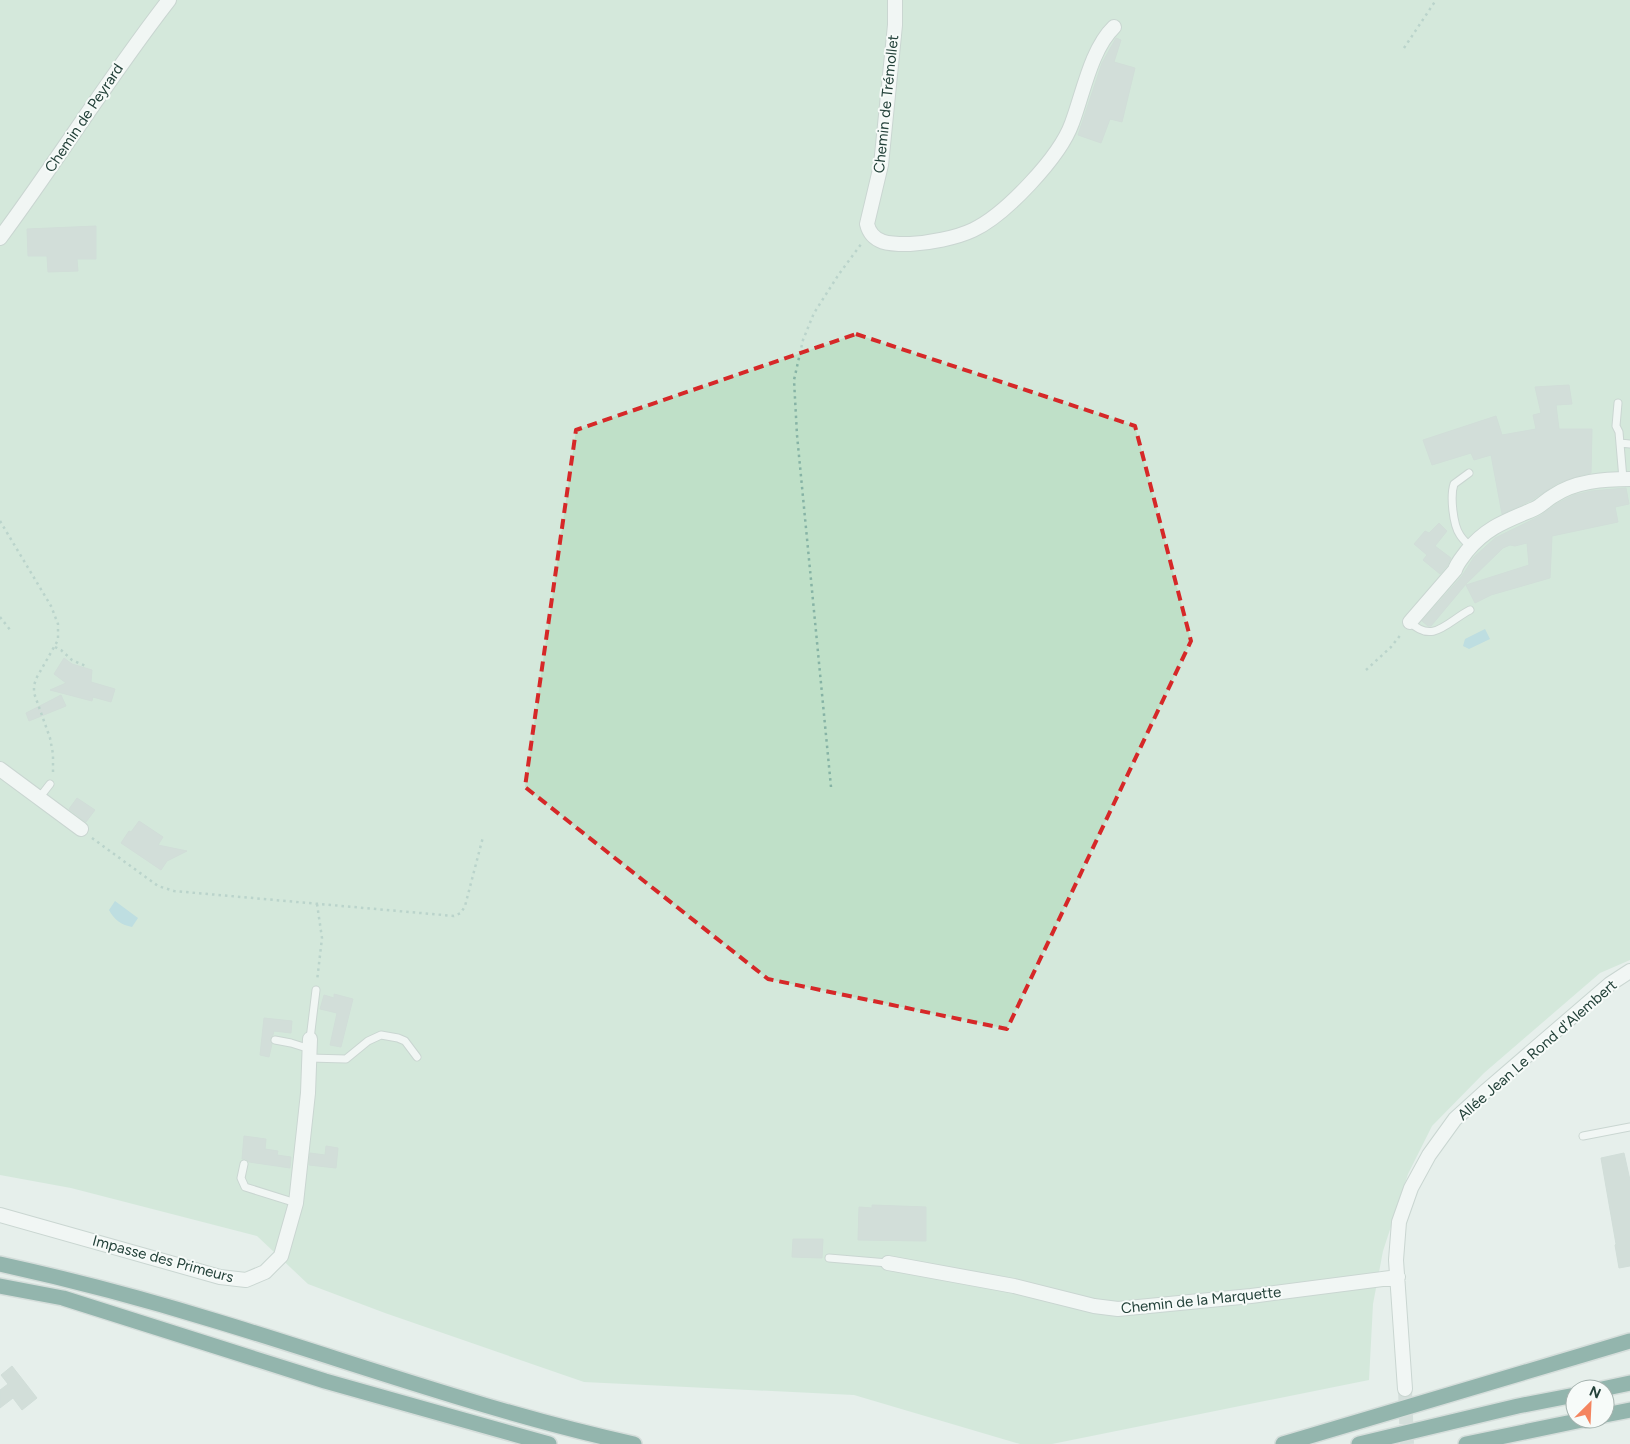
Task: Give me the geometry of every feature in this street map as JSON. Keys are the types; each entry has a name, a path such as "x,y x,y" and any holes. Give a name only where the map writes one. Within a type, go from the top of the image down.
{"highway":[{"path":"0,1264 58,1276 152,1302 432,1389 536,1419 634,1444"},
{"path":"0,1286 63,1298 325,1381 549,1444"},
{"path":"1283,1444 1630,1342"},
{"path":"1615,1386 1630,1383"},
{"path":"1359,1444 1565,1397"},
{"path":"1615,1413 1630,1410"},
{"path":"1466,1444 1565,1424"}],"street":[{"name":"Chemin de Peyrard","path":"0,238 24,206 133,46 169,0"},
{"name":"Chemin de Trémollet","path":"869,233 867,224 881,165 895,25 895,0"},
{"path":"869,233 877,240 888,243 911,244 942,239 972,231 991,220 1028,186 1065,138 1073,122 1092,64 1105,36 1114,26"},
{"path":"1410,622 1455,570 1457,564 1475,541 1492,528 1536,508 1553,496 1574,486 1602,479 1626,479"},
{"path":"0,769 81,829"},
{"name":"Allée Jean Le Rond d'Alembert","path":"1405,1389 1396,1260 1399,1222 1410,1188 1429,1155 1455,1119 1610,984 1630,971"},
{"name":"Impasse des Primeurs","path":"0,1215 220,1277 246,1280 265,1272 281,1256 296,1203 308,1093 310,1048"},
{"name":"Chemin de la Marquette","path":"888,1263 1014,1286 1094,1306 1118,1309 1252,1296 1398,1277"}],"lane":[{"path":"1618,403 1616,426 1619,432 1626,479"},
{"path":"1620,443 1630,444"},
{"path":"1469,473 1454,484 1452,498 1459,534 1471,547"},
{"path":"1410,622 1421,631 1433,632 1440,630 1470,610"},
{"path":"37,796 43,793 50,784"},
{"path":"310,1048 316,990"},
{"path":"275,1040 291,1042 346,1059 368,1042 381,1035 405,1041 417,1057"},
{"path":"1583,1136 1630,1127"},
{"path":"244,1164 240,1178 246,1186 296,1203"},
{"path":"829,1258 888,1263"}],"path":[{"path":"1404,48 1436,0"},
{"path":"831,787 796,435 794,380 803,340 814,313 869,233"},
{"path":"0,521 55,616 59,631 55,647 37,676 34,685 34,693 50,738 52,754 50,784"},
{"path":"0,617 11,632"},
{"path":"1366,670 1391,647 1410,622"},
{"path":"55,647 72,660 88,667"},
{"path":"81,829 158,886 174,891 454,916 461,913 465,906 483,837"},
{"path":"316,990 322,938 317,904"}],"highlighted area":[{"path":"856,334 1135,426 1191,641 1007,1029 768,979 525,787 576,430"}],"green space":[{"path":"0,0 1630,0 1630,960 1600,973 1484,1073 1432,1126 1408,1174 1383,1251 1373,1304 1369,1380 1052,1444 1020,1444 854,1395 584,1382 385,1313 308,1284 257,1236 71,1188 0,1175"}],"water":[{"path":"1485,629 1490,639 1469,649 1463,646 1465,639"},
{"path":"115,901 138,918 132,927 119,922 111,914 109,910"}],"building":[{"path":"1116,38 1121,40 1114,62 1135,68 1122,122 1110,119 1101,143 1078,135 1102,63"},
{"path":"96,226 96,259 77,259 78,271 48,272 47,256 28,256 27,229"},
{"path":"1569,385 1572,404 1556,405 1559,429 1592,429 1591,473 1558,483 1532,500 1502,514 1491,455 1474,460 1471,453 1432,465 1423,440 1496,416 1502,435 1536,429 1533,415 1541,413 1535,387"},
{"path":"1626,488 1629,504 1615,507 1618,522 1552,536 1550,578 1491,595 1475,603 1466,585 1529,565 1527,543 1515,546 1510,545 1503,548 1466,584 1431,626 1422,621 1462,576 1474,557 1495,538 1540,516 1558,503 1574,495 1591,491"},
{"path":"1439,523 1447,531 1435,546 1451,558 1440,574 1423,560 1427,555 1414,544 1425,531 1429,533"},
{"path":"64,658 72,664 92,670 91,682 115,689 111,702 93,697 92,701 50,690 66,683 54,674"},
{"path":"61,695 66,706 29,721 26,713"},
{"path":"77,798 95,810 86,822 69,809"},
{"path":"139,821 163,837 158,845 187,851 167,861 161,870 121,843"},
{"path":"334,994 353,999 341,1047 330,1045 337,1013 320,1009 324,995 334,998"},
{"path":"264,1018 292,1021 291,1033 274,1031 270,1039 272,1044 269,1057 260,1055"},
{"path":"244,1136 266,1139 265,1149 278,1151 277,1155 291,1157 290,1168 249,1162 246,1159 242,1159"},
{"path":"326,1146 338,1148 336,1168 309,1165 310,1153 325,1155"},
{"path":"1624,1153 1630,1180 1630,1266 1619,1268 1601,1158"},
{"path":"872,1205 926,1207 926,1241 858,1240 859,1207 872,1208"},
{"path":"793,1239 823,1239 822,1258 792,1257"},
{"path":"12,1366 37,1398 22,1410 13,1398 0,1408 0,1390 8,1384 1,1375"}],"tunnel":[{"path":"1405,1389 1407,1444"}]}
